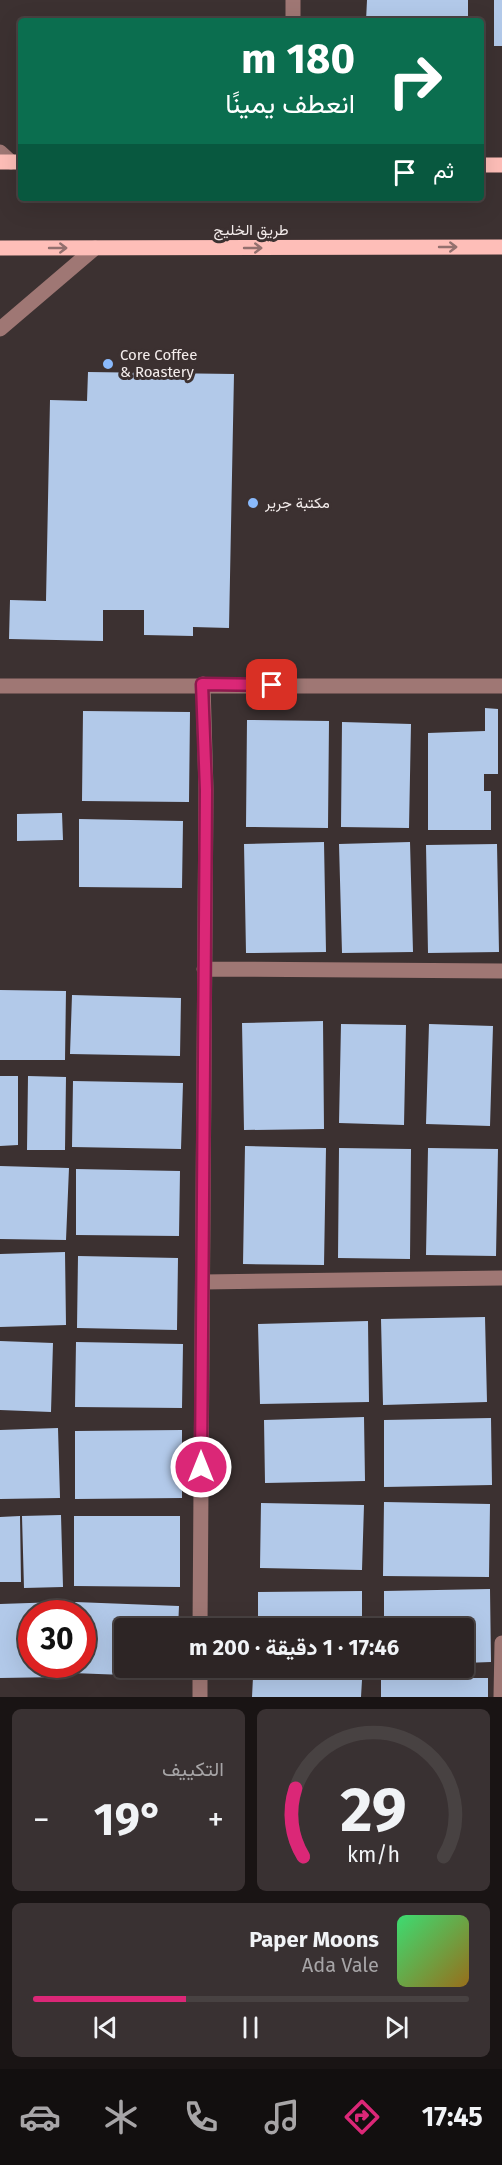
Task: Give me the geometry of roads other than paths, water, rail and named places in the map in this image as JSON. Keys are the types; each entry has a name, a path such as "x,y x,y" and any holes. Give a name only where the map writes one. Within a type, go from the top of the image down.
{"main road":[{"path":"484,165 502,165"},
{"name":"طريق الخليج","path":"0,248 502,247"}],"street":[{"path":"293,0 293,18"},
{"path":"0,329 95,248"},
{"path":"200,1618 206,790 202,684"},
{"path":"0,686 202,684 502,686"},
{"path":"204,969 502,971"},
{"path":"202,1282 502,1278"},
{"path":"501,1697 502,1643"},
{"path":"200,1678 200,1697"}],"place":[{"name":"Core Coffee & Roastery","path":"108,364"},
{"name":"مكتبة جرير","path":"253,503"}]}
